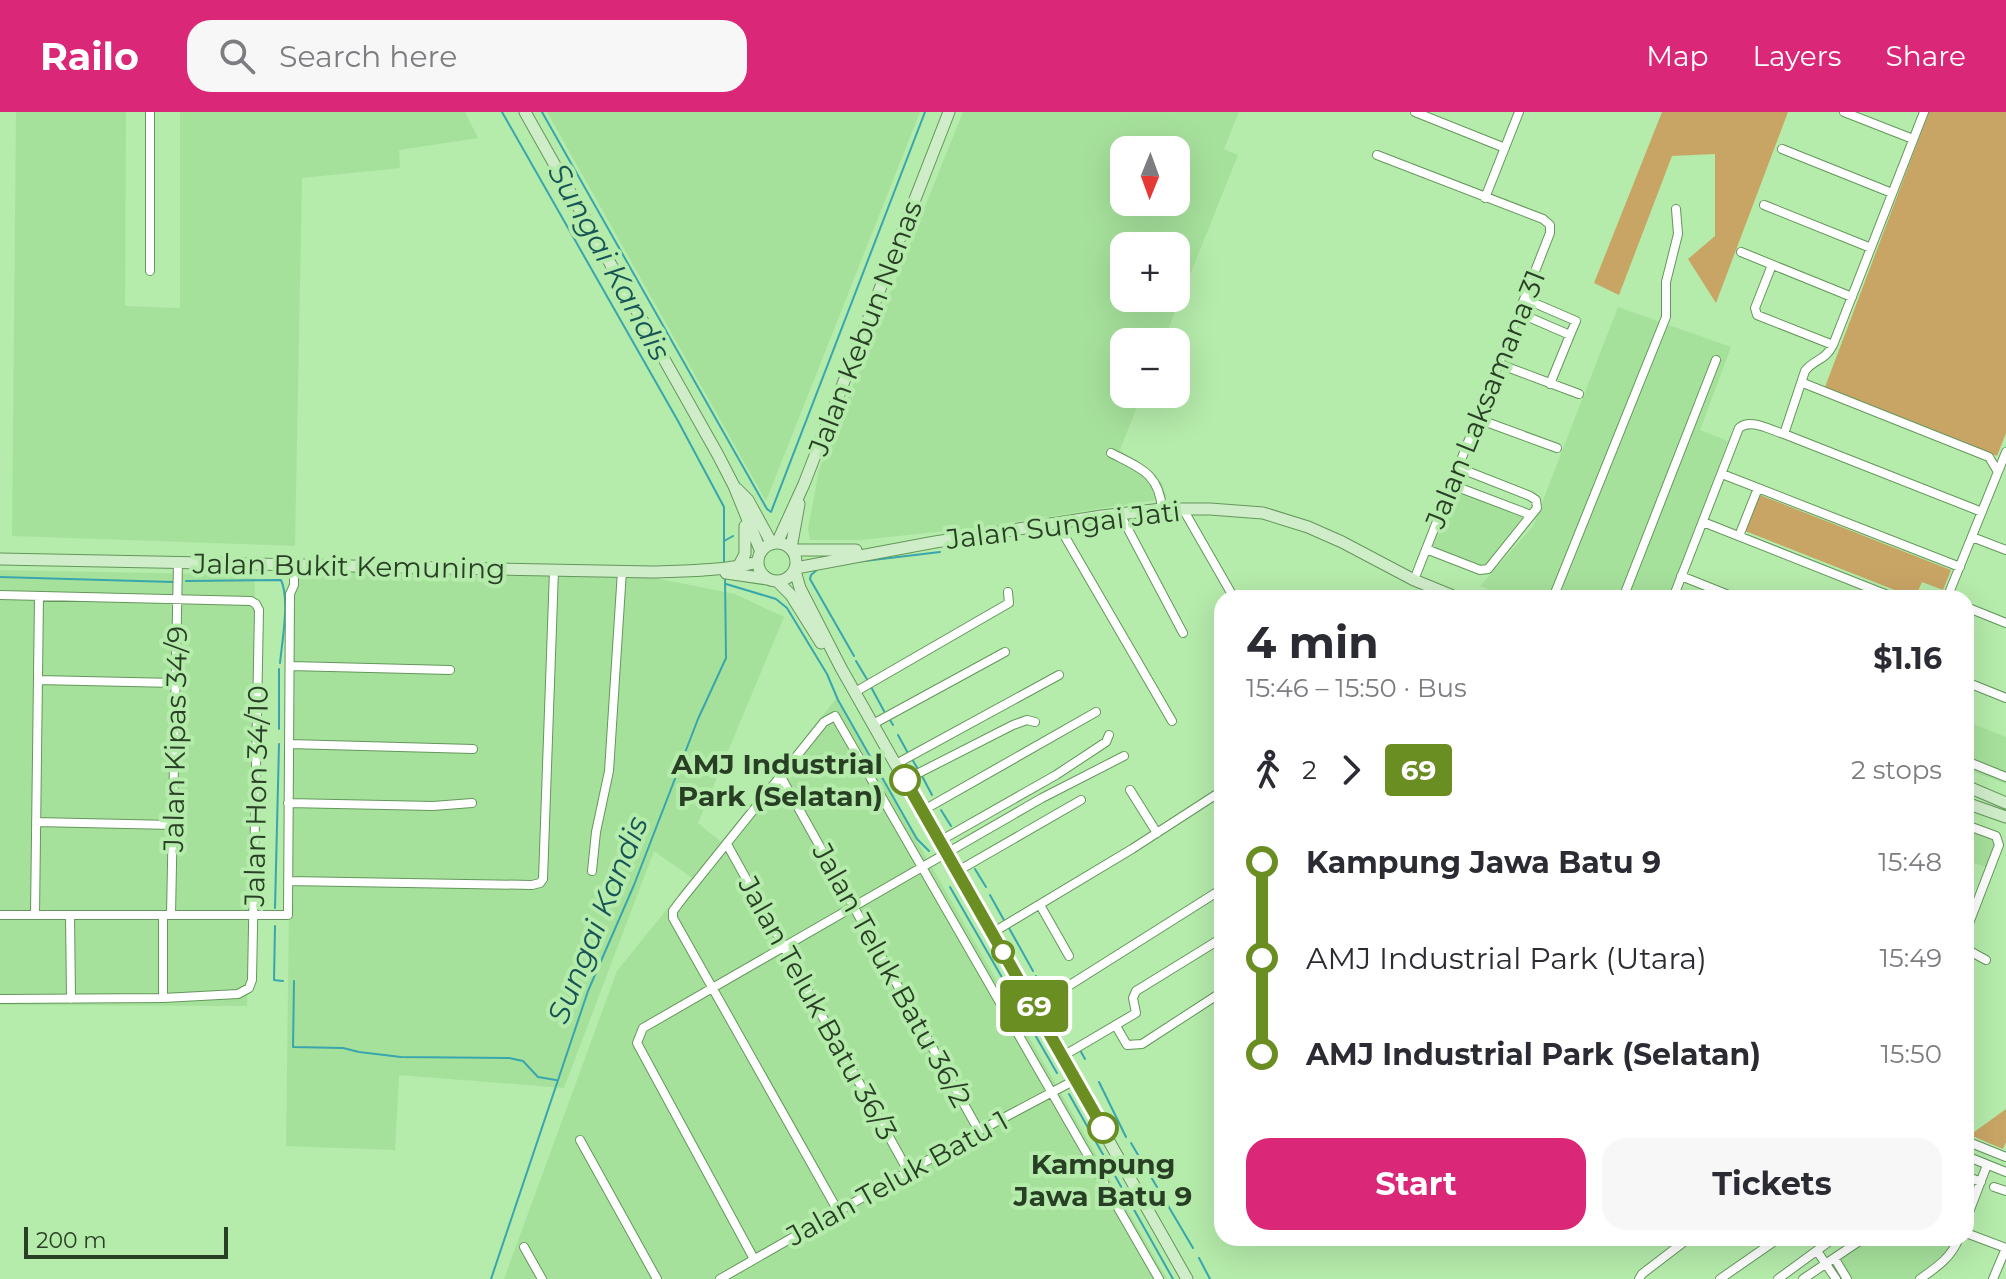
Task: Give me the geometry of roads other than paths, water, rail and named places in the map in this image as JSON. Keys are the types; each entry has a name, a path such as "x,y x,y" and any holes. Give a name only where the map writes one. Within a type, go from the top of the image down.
{"main road":[{"path":"525,112 734,486 760,557 760,571 791,595 816,636 841,668"},
{"name":"Jalan Kebun Nenas","path":"774,543 804,484 949,112"},
{"path":"804,484 792,549 797,559 795,569 800,588 938,842 1063,1056 1187,1279"},
{"path":"734,486 748,500 774,543 792,549 885,551"},
{"path":"738,567 745,554 747,540 739,502"},
{"name":"Jalan Sungai Jati","path":"795,569 885,551 1120,514 1162,509 1244,510 1283,518 1342,542 1433,590"},
{"path":"759,518 773,521 788,515"},
{"path":"760,557 774,543"},
{"name":"Jalan Bukit Kemuning","path":"0,559 698,571 738,567 760,557"},
{"path":"772,580 784,580 795,569"},
{"name":"Jalan Bukit Kemuning","path":"698,571 772,580"},
{"path":"1974,789 2006,803"},
{"path":"1974,806 2006,817"}],"street":[{"path":"150,112 150,271"},
{"path":"1415,112 1505,148"},
{"path":"1377,155 1485,198 1519,112"},
{"path":"1844,112 1913,139"},
{"path":"1784,434 1805,371 1824,359 1833,345 1924,112"},
{"path":"1782,149 1892,193"},
{"name":"Jalan Laksamana 31","path":"1414,580 1550,233 1550,225 1543,219 1485,198"},
{"path":"1764,205 1871,248"},
{"path":"1556,590 1666,317 1666,282 1678,234 1676,209"},
{"path":"1741,252 1852,297"},
{"path":"1772,265 1755,308 1757,315 1833,345"},
{"path":"1525,299 1576,321 1550,384"},
{"path":"1519,313 1570,335"},
{"path":"1626,590 1716,360"},
{"path":"1499,364 1579,394"},
{"path":"1803,383 1989,457 1997,476 2006,484"},
{"path":"1478,419 1557,448"},
{"path":"1676,590 1743,424 1751,423 1784,434 1982,512"},
{"path":"1950,590 2006,452"},
{"path":"1111,453 1156,483 1162,509"},
{"path":"1426,549 1480,570 1488,569 1537,508 1536,500 1530,496 1459,468"},
{"path":"1722,474 1960,567"},
{"path":"1452,485 1531,515"},
{"path":"1739,536 1758,488"},
{"path":"1183,509 1229,590"},
{"path":"1120,514 1183,633"},
{"path":"1703,522 1875,590"},
{"path":"1057,523 1172,721"},
{"path":"1972,537 2006,550"},
{"name":"Jalan Kipas 34/9","path":"163,998 173,825 178,562"},
{"path":"0,915 288,915 290,594 294,585 294,565"},
{"path":"288,881 540,883 543,879 554,570"},
{"path":"592,871 596,832 609,771 622,571"},
{"path":"1681,576 1716,590"},
{"path":"855,692 1009,603 1008,592"},
{"path":"0,595 177,599"},
{"path":"35,915 39,596"},
{"name":"Jalan Hon 34/10","path":"163,998 238,994 249,988 252,980 259,610 251,601 177,599"},
{"path":"1974,610 2006,623"},
{"path":"873,724 1005,652"},
{"path":"290,666 450,670"},
{"path":"896,764 1059,675"},
{"path":"38,680 176,683"},
{"path":"1974,685 2006,698"},
{"path":"922,811 1096,712"},
{"path":"838,1211 673,918 673,911 682,899 728,846 824,722 835,716 1159,1279"},
{"path":"905,780 1013,725 1027,720 1035,722"},
{"path":"938,842 1056,775 1106,742 1109,735"},
{"path":"289,744 473,749"},
{"path":"754,1259 637,1043 643,1028 1042,798 1124,756"},
{"path":"1974,764 2006,777"},
{"name":"Jalan Teluk Batu 36/2","path":"781,777 979,1131"},
{"path":"1130,790 1157,833"},
{"path":"992,933 1214,796"},
{"path":"956,872 1081,800"},
{"path":"288,803 433,806 472,803"},
{"path":"36,822 173,825"},
{"path":"1974,828 1996,836 1999,845 1974,910"},
{"name":"Jalan Teluk Batu 36/3","path":"728,846 908,1171"},
{"path":"1035,1007 1214,894"},
{"path":"1040,905 1069,956"},
{"path":"70,915 71,999"},
{"path":"1063,1056 1136,1013 1133,998 1136,991 1214,943"},
{"path":"1974,953 1986,960"},
{"path":"1116,1026 1127,1045 1142,1044 1214,997"},
{"path":"0,999 163,998"},
{"name":"Jalan Teluk Batu 1","path":"720,1279 979,1131 1075,1080"},
{"path":"580,1140 657,1279"},
{"path":"1974,1144 2006,1157"},
{"path":"1974,1159 2006,1172"},
{"path":"1974,1200 1987,1165"},
{"path":"1974,1179 1981,1182"},
{"path":"1994,1187 2006,1191"},
{"path":"1974,1236 2006,1248 1993,1279"},
{"path":"1639,1279 1679,1246"},
{"path":"1720,1279 1767,1246"},
{"path":"1778,1279 1824,1246"},
{"path":"1803,1279 1853,1246"},
{"path":"1920,1279 1944,1262 1956,1246"},
{"path":"524,1247 542,1279"},
{"path":"1817,1251 1847,1279"},
{"path":"1831,1261 1836,1279"}],"waterway":[{"name":"Sungai Kandis","path":"502,112 724,507 724,565"},
{"path":"542,112 771,512 925,112"},
{"path":"724,541 733,536"},
{"path":"856,562 940,552"},
{"path":"818,569 810,579 854,656"},
{"path":"0,577 173,582"},
{"name":"Sungai Kandis","path":"491,1279 588,991 634,885 698,719 726,658 725,577"},
{"path":"186,581 281,580 285,609 280,663"},
{"path":"726,584 776,599 787,608 827,674 838,700 917,839 929,851"},
{"path":"856,661 868,681"},
{"path":"279,669 279,729"},
{"path":"871,687 884,711"},
{"path":"890,720 893,725"},
{"path":"898,735 909,755"},
{"path":"275,908 279,744"},
{"path":"912,759 919,771"},
{"path":"922,776 932,795"},
{"path":"941,810 951,826"},
{"path":"975,869 986,887"},
{"path":"950,887 1057,1073"},
{"path":"990,895 1005,922"},
{"path":"275,926 274,980 283,981"},
{"path":"1009,928 1033,971"},
{"path":"1036,976 1045,993"},
{"path":"294,981 293,1047 343,1048 401,1057 509,1058 523,1061 538,1077 556,1080"},
{"path":"1080,1050 1085,1059"},
{"path":"1099,1082 1126,1137"},
{"path":"1069,1094 1173,1279"},
{"path":"1131,1143 1193,1248"},
{"path":"1199,1258 1210,1279"}],"place":[{"name":"AMJ Industrial Park (Selatan)","path":"905,780"},
{"name":"Kampung Jawa Batu 9","path":"1103,1128"}]}
